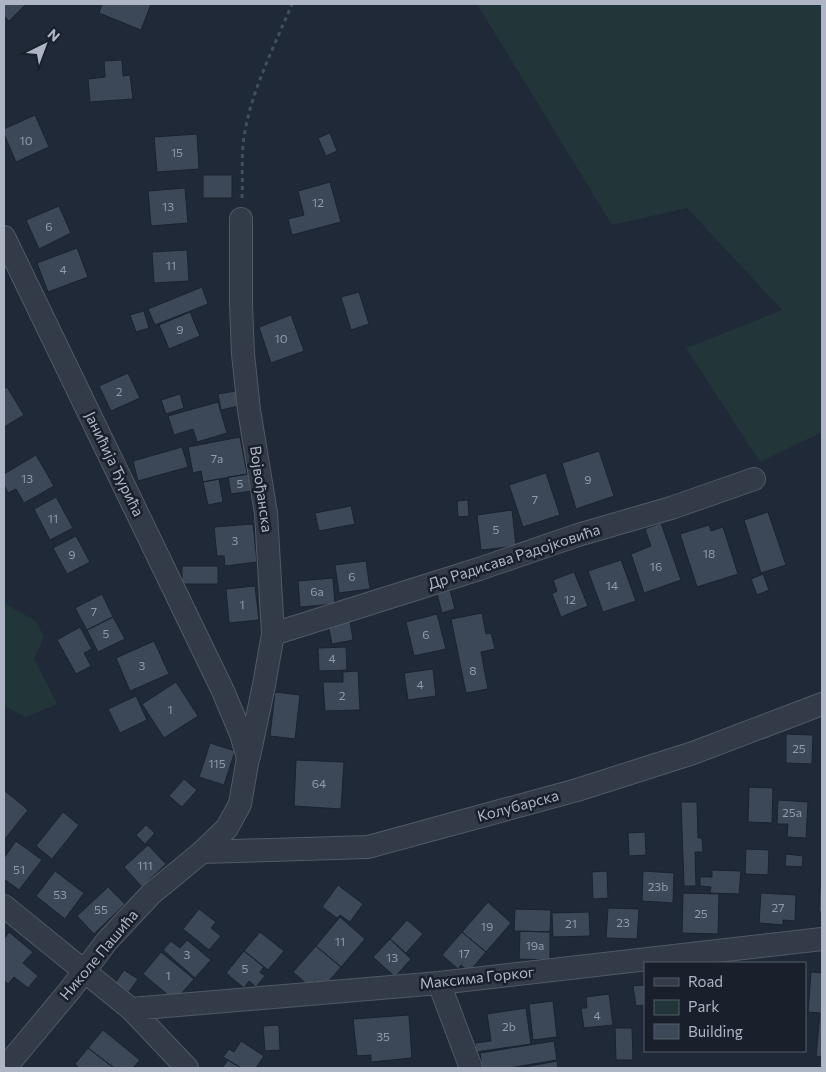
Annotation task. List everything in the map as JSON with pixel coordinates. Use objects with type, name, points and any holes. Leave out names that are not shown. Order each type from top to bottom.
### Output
[{"type":"street","name":"Војвођанска","points":[[241,219],[243,354],[249,410],[266,513],[273,634],[248,758]]},
{"type":"street","name":"Јанићија Ђурића","points":[[4,237],[223,691],[241,734],[248,758],[240,804],[227,828],[202,852]]},
{"type":"street","name":"Др Радисава Радојковића","points":[[273,634],[479,569],[578,535],[672,508],[754,479]]},
{"type":"street","points":[[223,691],[232,699],[241,701],[254,698],[264,685]]},
{"type":"street","name":"Колубарска","points":[[202,852],[368,847],[577,790],[693,753],[822,704]]},
{"type":"street","name":"Николе Пашића","points":[[5,1068],[107,941],[152,894],[202,852]]},
{"type":"street","points":[[4,906],[131,1009],[187,1068]]},
{"type":"street","name":"Максима Горког","points":[[131,1009],[439,983],[822,939]]},
{"type":"street","points":[[439,983],[471,1068]]},
{"type":"path","points":[[241,219],[244,139],[248,118],[257,89],[292,4]]},
{"type":"green space","points":[[477,4],[822,4],[822,432],[760,462],[686,348],[782,310],[687,208],[612,225]]},
{"type":"green space","points":[[4,603],[36,621],[44,637],[34,659],[57,704],[26,717],[4,706]]},
{"type":"building","points":[[4,4],[26,4],[9,21],[4,16]]},
{"type":"building","points":[[102,4],[151,4],[141,30],[99,13]]},
{"type":"building","points":[[122,60],[123,76],[130,75],[133,99],[90,102],[88,79],[105,77],[104,61]]},
{"type":"building","points":[[35,115],[49,147],[16,162],[4,134],[4,129]]},
{"type":"building","points":[[330,133],[337,151],[326,156],[318,138]]},
{"type":"building","points":[[197,134],[199,169],[157,172],[154,137]]},
{"type":"building","points":[[203,175],[232,175],[232,198],[203,198]]},
{"type":"building","points":[[330,182],[341,222],[292,235],[288,219],[304,215],[298,191]]},
{"type":"building","points":[[185,188],[188,223],[151,226],[148,191]]},
{"type":"building","points":[[59,206],[71,233],[39,249],[26,220]]},
{"type":"building","points":[[77,248],[88,277],[48,292],[37,263]]},
{"type":"building","points":[[187,250],[189,281],[154,283],[152,252]]},
{"type":"building","points":[[202,287],[208,304],[155,325],[148,309]]},
{"type":"building","points":[[359,292],[369,324],[351,330],[341,297]]},
{"type":"building","points":[[144,311],[149,328],[136,332],[130,315]]},
{"type":"building","points":[[190,312],[200,336],[169,349],[159,325]]},
{"type":"building","points":[[291,315],[304,351],[271,363],[259,327]]},
{"type":"building","points":[[128,373],[140,398],[111,411],[99,386]]},
{"type":"building","points":[[7,387],[24,415],[4,427],[4,389]]},
{"type":"building","points":[[236,391],[239,406],[221,410],[218,394]]},
{"type":"building","points":[[180,394],[184,408],[166,414],[161,400]]},
{"type":"building","points":[[218,402],[227,433],[197,442],[193,429],[174,435],[168,416]]},
{"type":"building","points":[[240,437],[247,474],[203,482],[201,471],[193,473],[188,447]]},
{"type":"building","points":[[182,447],[188,467],[138,481],[133,461]]},
{"type":"building","points":[[599,451],[614,496],[576,509],[562,463]]},
{"type":"building","points":[[36,455],[54,486],[24,503],[16,489],[8,493],[4,485],[4,474]]},
{"type":"building","points":[[546,473],[560,515],[523,527],[509,485]]},
{"type":"building","points":[[249,474],[252,491],[231,494],[228,477]]},
{"type":"building","points":[[219,479],[223,502],[208,505],[203,482]]},
{"type":"building","points":[[56,497],[73,528],[50,540],[34,509]]},
{"type":"building","points":[[468,500],[469,516],[458,517],[457,501]]},
{"type":"building","points":[[351,506],[355,524],[319,531],[315,513]]},
{"type":"building","points":[[512,510],[516,546],[481,550],[477,515]]},
{"type":"building","points":[[768,512],[786,565],[761,573],[744,520]]},
{"type":"building","points":[[661,523],[681,580],[644,593],[631,554],[651,546],[645,529]]},
{"type":"building","points":[[253,524],[257,562],[225,566],[224,556],[217,556],[214,527]]},
{"type":"building","points":[[709,525],[711,531],[723,527],[738,574],[697,587],[680,534]]},
{"type":"building","points":[[76,536],[90,562],[67,574],[53,548]]},
{"type":"building","points":[[621,560],[636,601],[603,612],[588,571]]},
{"type":"building","points":[[366,561],[370,589],[339,593],[335,565]]},
{"type":"building","points":[[182,566],[218,566],[218,584],[182,584]]},
{"type":"building","points":[[574,572],[588,606],[561,617],[552,594],[557,591],[553,580]]},
{"type":"building","points":[[763,574],[769,590],[757,595],[751,579]]},
{"type":"building","points":[[333,578],[335,604],[300,607],[298,581]]},
{"type":"building","points":[[255,586],[259,620],[229,623],[226,589]]},
{"type":"building","points":[[450,590],[455,609],[442,613],[437,594]]},
{"type":"building","points":[[102,594],[113,617],[87,630],[75,608]]},
{"type":"building","points":[[482,613],[486,634],[491,633],[495,649],[481,652],[488,689],[466,693],[451,619]]},
{"type":"building","points":[[437,614],[446,649],[414,656],[406,622]]},
{"type":"building","points":[[113,617],[125,639],[98,652],[87,630]]},
{"type":"building","points":[[350,621],[353,640],[332,644],[328,625]]},
{"type":"building","points":[[80,627],[92,649],[84,653],[91,666],[76,674],[57,640]]},
{"type":"building","points":[[154,641],[169,674],[130,691],[116,658]]},
{"type":"building","points":[[346,647],[347,670],[319,671],[318,648]]},
{"type":"building","points":[[433,669],[436,696],[408,700],[404,673]]},
{"type":"building","points":[[358,671],[360,710],[325,711],[323,682],[343,682],[343,672]]},
{"type":"building","points":[[176,682],[198,716],[164,738],[142,704]]},
{"type":"building","points":[[275,692],[300,695],[295,739],[270,736]]},
{"type":"building","points":[[136,696],[147,720],[120,733],[108,709]]},
{"type":"building","points":[[786,734],[813,735],[812,764],[786,763]]},
{"type":"building","points":[[210,743],[235,751],[224,785],[199,777]]},
{"type":"building","points":[[296,760],[344,762],[341,809],[294,806]]},
{"type":"building","points":[[184,779],[197,790],[182,807],[169,796]]},
{"type":"building","points":[[749,787],[773,788],[772,823],[748,822]]},
{"type":"building","points":[[4,790],[28,810],[5,839],[4,837]]},
{"type":"building","points":[[778,800],[808,802],[806,838],[787,837],[788,824],[777,824]]},
{"type":"building","points":[[681,802],[697,802],[698,838],[702,838],[703,852],[695,852],[696,886],[684,886]]},
{"type":"building","points":[[63,812],[79,825],[52,859],[36,846]]},
{"type":"building","points":[[146,825],[155,833],[145,844],[136,835]]},
{"type":"building","points":[[645,832],[646,855],[629,856],[628,833]]},
{"type":"building","points":[[16,841],[42,860],[19,890],[4,879],[4,858]]},
{"type":"building","points":[[148,845],[166,864],[142,887],[124,867]]},
{"type":"building","points":[[746,849],[769,850],[768,875],[745,874]]},
{"type":"building","points":[[786,854],[803,856],[802,867],[785,866]]},
{"type":"building","points":[[712,870],[741,871],[739,894],[710,893],[711,887],[700,886],[700,877],[712,877]]},
{"type":"building","points":[[55,871],[84,893],[65,919],[36,896]]},
{"type":"building","points":[[607,871],[608,898],[593,899],[592,872]]},
{"type":"building","points":[[643,871],[674,873],[673,903],[642,901]]},
{"type":"building","points":[[338,885],[363,904],[350,922],[340,915],[337,918],[322,907]]},
{"type":"building","points":[[108,887],[125,904],[94,934],[77,916]]},
{"type":"building","points":[[820,888],[822,888],[822,912],[819,912]]},
{"type":"building","points":[[683,893],[719,894],[718,934],[682,933]]},
{"type":"building","points":[[761,893],[796,895],[795,921],[783,920],[783,925],[759,923]]},
{"type":"building","points":[[488,902],[511,923],[486,952],[462,932]]},
{"type":"building","points":[[608,908],[639,909],[637,939],[606,938]]},
{"type":"building","points":[[199,909],[216,922],[211,928],[221,936],[209,950],[183,929]]},
{"type":"building","points":[[515,909],[551,910],[550,932],[514,931]]},
{"type":"building","points":[[589,912],[590,936],[553,937],[552,913]]},
{"type":"building","points":[[340,917],[365,939],[341,967],[316,946]]},
{"type":"building","points":[[407,920],[423,934],[406,953],[390,939]]},
{"type":"building","points":[[520,931],[550,932],[550,960],[519,959]]},
{"type":"building","points":[[9,932],[33,952],[23,963],[38,976],[28,988],[14,977],[8,984],[4,980],[4,939]]},
{"type":"building","points":[[260,932],[284,951],[268,970],[244,951]]},
{"type":"building","points":[[462,932],[486,952],[469,972],[461,965],[458,969],[442,955]]},
{"type":"building","points":[[390,939],[411,959],[395,977],[373,957]]},
{"type":"building","points":[[187,940],[211,960],[195,978],[163,950],[171,941],[180,948]]},
{"type":"building","points":[[316,946],[341,967],[323,988],[315,981],[310,987],[293,972]]},
{"type":"building","points":[[244,951],[264,967],[260,972],[265,976],[256,987],[249,981],[244,988],[226,973]]},
{"type":"building","points":[[161,952],[194,979],[175,1001],[143,974]]},
{"type":"building","points":[[124,970],[138,979],[129,992],[115,983]]},
{"type":"building","points":[[811,972],[822,973],[822,1057],[816,1056],[820,1013],[808,1012]]},
{"type":"building","points":[[644,985],[644,1005],[636,1006],[633,986]]},
{"type":"building","points":[[609,994],[613,1025],[584,1028],[581,1008],[587,1008],[586,997]]},
{"type":"building","points":[[553,1001],[557,1037],[533,1040],[529,1004]]},
{"type":"building","points":[[526,1008],[531,1044],[476,1052],[475,1043],[491,1041],[487,1014]]},
{"type":"building","points":[[409,1015],[412,1058],[371,1062],[371,1055],[357,1056],[353,1019]]},
{"type":"building","points":[[279,1025],[280,1050],[265,1051],[263,1026]]},
{"type":"building","points":[[615,1028],[632,1028],[633,1060],[616,1060]]},
{"type":"building","points":[[103,1030],[140,1060],[133,1068],[114,1068],[88,1048]]},
{"type":"building","points":[[241,1041],[264,1056],[256,1068],[241,1068],[223,1057],[229,1049],[234,1052]]},
{"type":"building","points":[[554,1041],[557,1060],[509,1068],[482,1068],[480,1053]]},
{"type":"building","points":[[88,1048],[114,1068],[79,1068],[75,1064]]},
{"type":"building","points":[[228,1060],[241,1068],[222,1068]]},
{"type":"building","points":[[557,1061],[558,1068],[525,1068],[525,1067]]}]
